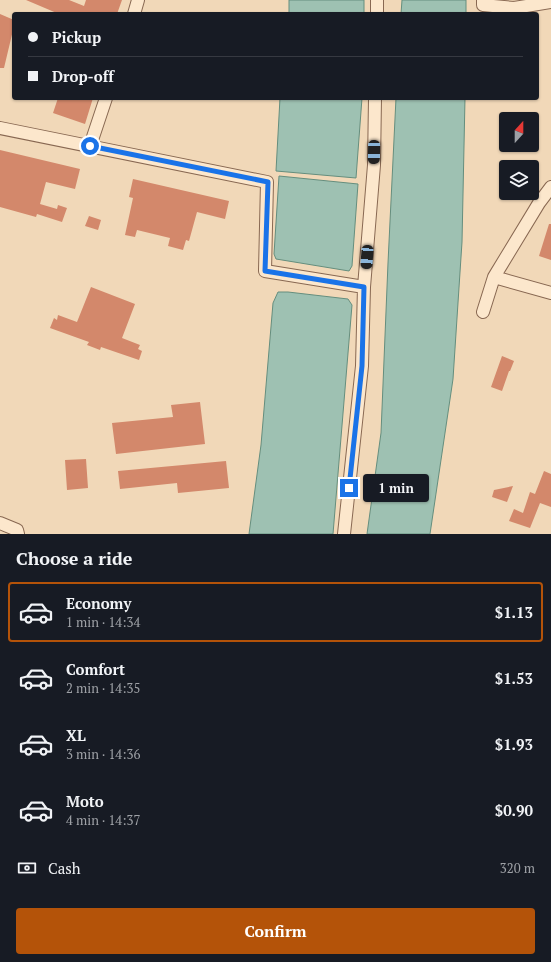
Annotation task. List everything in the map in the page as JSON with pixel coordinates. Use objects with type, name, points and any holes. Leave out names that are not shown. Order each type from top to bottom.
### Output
[{"type":"street","points":[[135,12],[138,0]]},
{"type":"street","points":[[377,0],[377,12]]},
{"type":"street","points":[[483,0],[483,5],[514,8],[551,2]]},
{"type":"street","points":[[90,146],[105,100]]},
{"type":"street","points":[[344,534],[362,366],[364,287],[374,165],[375,100]]},
{"type":"street","points":[[0,128],[268,182],[265,271],[364,287]]},
{"type":"street","points":[[483,312],[494,277],[551,186]]},
{"type":"street","points":[[494,277],[551,293]]},
{"type":"street","points":[[0,523],[17,530],[18,534]]},
{"type":"shaded area","points":[[289,0],[364,0],[364,12],[289,12]]},
{"type":"shaded area","points":[[402,0],[466,0],[466,12],[401,12]]},
{"type":"shaded area","points":[[280,100],[362,100],[356,178],[276,171]]},
{"type":"shaded area","points":[[396,100],[465,100],[462,242],[453,379],[430,534],[367,534],[381,433]]},
{"type":"shaded area","points":[[279,176],[358,184],[352,266],[349,271],[276,259],[274,254]]},
{"type":"shaded area","points":[[278,292],[348,299],[352,305],[333,534],[249,534],[261,445],[273,303]]},
{"type":"building","points":[[26,0],[69,0],[84,6],[86,0],[122,0],[118,12],[54,12]]},
{"type":"building","points":[[0,14],[12,19],[12,34],[4,68],[0,68]]},
{"type":"building","points":[[57,100],[92,100],[85,124],[53,113]]},
{"type":"building","points":[[0,150],[80,169],[75,189],[46,182],[40,204],[57,209],[58,205],[67,208],[62,222],[37,214],[36,217],[0,207]]},
{"type":"building","points":[[133,179],[229,201],[225,219],[197,212],[189,241],[186,240],[183,250],[168,246],[170,238],[137,230],[135,237],[125,235],[133,198],[129,197]]},
{"type":"building","points":[[89,216],[101,220],[98,230],[85,226]]},
{"type":"building","points":[[549,224],[551,224],[551,260],[539,256]]},
{"type":"building","points":[[91,287],[135,304],[122,338],[140,345],[138,349],[142,351],[139,360],[101,347],[100,350],[87,345],[89,342],[50,328],[54,318],[57,320],[58,315],[77,322]]},
{"type":"building","points":[[502,356],[514,361],[502,391],[491,387]]},
{"type":"building","points":[[200,402],[205,444],[116,454],[112,423],[173,417],[171,405]]},
{"type":"building","points":[[86,459],[88,488],[67,490],[65,460]]},
{"type":"building","points":[[226,461],[229,488],[178,493],[177,483],[120,489],[118,471]]},
{"type":"building","points":[[544,471],[551,474],[551,507],[540,503],[530,528],[509,521],[514,509],[523,513],[530,492],[535,494]]},
{"type":"building","points":[[513,486],[507,502],[492,497],[494,490]]},
{"type":"route","points":[[90,146],[268,182],[265,271],[364,287],[362,366],[349,488]]}]
